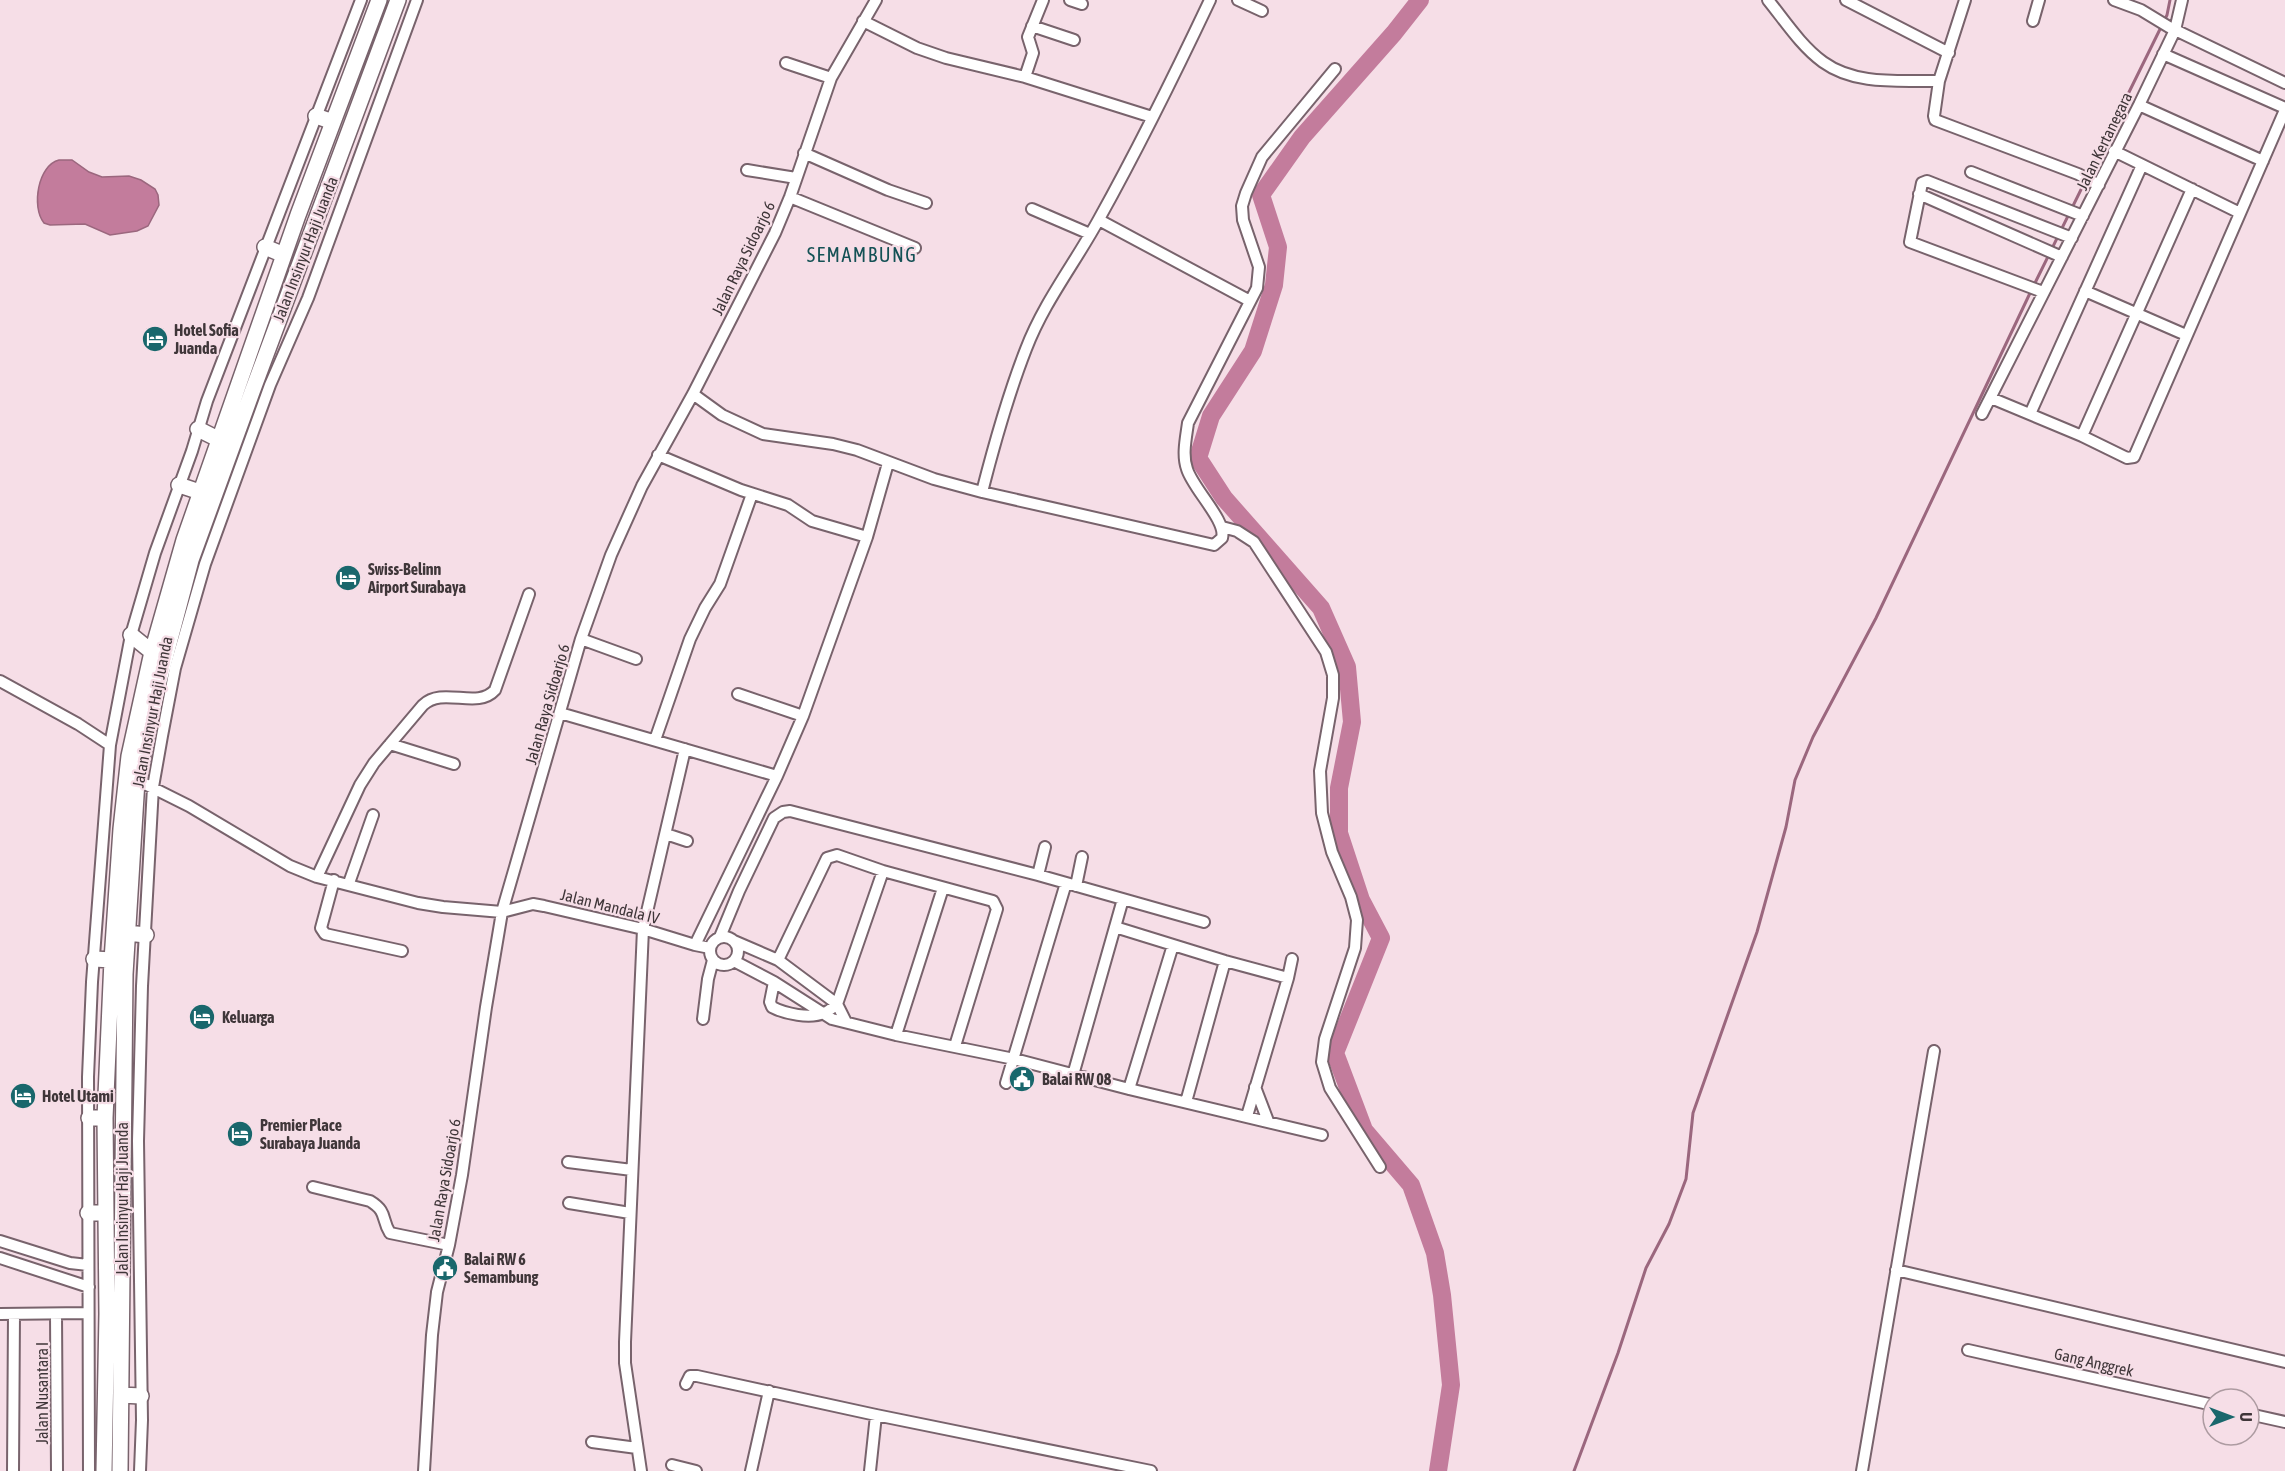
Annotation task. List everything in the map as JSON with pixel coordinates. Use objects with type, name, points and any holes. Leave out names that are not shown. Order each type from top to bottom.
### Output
[{"type":"highway","name":"Jalan Insinyur Haji Juanda","points":[[97,1470],[114,1314],[127,933],[129,756],[152,652],[184,540],[284,255],[379,0]]},
{"type":"highway","name":"Jalan Insinyur Haji Juanda","points":[[120,1471],[121,1395],[106,1213],[105,1118],[112,960],[127,829],[159,681],[252,392],[398,0]]},
{"type":"highway","points":[[316,116],[333,122]]},
{"type":"highway","points":[[265,247],[284,255]]},
{"type":"highway","points":[[198,429],[218,439]]},
{"type":"highway","points":[[178,486],[200,492]]},
{"type":"highway","points":[[131,635],[152,652]]},
{"type":"highway","points":[[127,933],[146,934]]},
{"type":"highway","points":[[94,959],[112,960]]},
{"type":"highway","points":[[89,1118],[105,1118]]},
{"type":"highway","points":[[88,1214],[106,1213]]},
{"type":"highway","points":[[121,1395],[141,1396]]},
{"type":"street","name":"Jalan Insinyur Haji Juanda","points":[[97,1470],[88,1313],[88,1077],[94,959],[111,746],[131,635],[155,553],[265,247],[361,0]]},
{"type":"street","name":"Jalan Insinyur Haji Juanda","points":[[140,1471],[138,1141],[146,934],[153,787],[175,668],[198,562],[308,298],[417,0]]},
{"type":"street","name":"Jalan Raya Sidoarjo 6","points":[[424,1471],[432,1335],[437,1292],[449,1245],[502,912],[582,639],[611,555],[658,455],[693,394],[775,233],[790,197],[831,78],[876,0]]},
{"type":"street","points":[[1025,77],[1033,53],[1028,38],[1043,0]]},
{"type":"street","points":[[1070,0],[1082,4]]},
{"type":"street","points":[[984,486],[1026,348],[1046,306],[1099,220],[1210,0]]},
{"type":"street","points":[[1238,0],[1262,11]]},
{"type":"street","points":[[1768,0],[1807,47],[1822,62],[1836,70],[1869,79],[1940,81]]},
{"type":"street","points":[[1846,0],[1949,54]]},
{"type":"street","points":[[1965,0],[1940,81],[1934,116],[1938,123],[2078,174],[2098,184]]},
{"type":"street","points":[[2033,21],[2038,0]]},
{"type":"street","points":[[2114,0],[2150,15],[2285,83]]},
{"type":"street","name":"Jalan Kertanegara","points":[[1982,414],[2059,256],[2076,213],[2098,184],[2139,105],[2163,54],[2182,0]]},
{"type":"street","points":[[862,21],[917,48],[946,58],[1025,77],[1152,117]]},
{"type":"street","points":[[1032,26],[1074,40]]},
{"type":"street","points":[[1991,398],[2082,436],[2127,458],[2133,457],[2285,109],[2163,54]]},
{"type":"street","points":[[786,63],[831,78]]},
{"type":"street","points":[[1221,536],[1191,482],[1186,467],[1185,446],[1188,423],[1257,288],[1259,267],[1243,220],[1242,206],[1246,193],[1262,157],[1335,69]]},
{"type":"street","points":[[2139,105],[2263,161]]},
{"type":"street","points":[[2114,151],[2240,213]]},
{"type":"street","points":[[804,153],[888,190],[926,203]]},
{"type":"street","points":[[2030,414],[2142,165]]},
{"type":"street","points":[[747,170],[796,178]]},
{"type":"street","points":[[1971,172],[2076,213]]},
{"type":"street","points":[[2041,291],[1913,244],[1909,238],[1922,183],[1927,181],[2068,236]]},
{"type":"street","points":[[2082,436],[2192,189]]},
{"type":"street","points":[[1919,194],[2059,256]]},
{"type":"street","points":[[790,197],[915,248]]},
{"type":"street","points":[[1032,209],[1090,234]]},
{"type":"street","points":[[1099,220],[1250,302]]},
{"type":"street","points":[[2085,291],[2186,335]]},
{"type":"street","points":[[693,394],[722,415],[764,434],[833,444],[857,450],[888,463],[1210,545],[1221,536],[1237,531],[1254,542],[1326,652],[1333,675],[1333,698],[1320,771],[1322,813],[1332,852],[1351,897],[1357,920],[1355,948],[1325,1039],[1322,1062],[1330,1088],[1380,1167]]},
{"type":"street","points":[[658,455],[752,494],[788,505],[812,522],[867,537]]},
{"type":"street","points":[[695,945],[777,776],[803,716],[867,537],[888,463]]},
{"type":"street","points":[[655,740],[690,639],[720,584],[752,494]]},
{"type":"street","points":[[317,877],[360,785],[374,763],[429,699],[440,696],[479,698],[492,693],[529,594]]},
{"type":"street","points":[[582,639],[636,659]]},
{"type":"street","points":[[0,681],[78,724],[111,746]]},
{"type":"street","points":[[738,694],[803,716]]},
{"type":"street","points":[[560,713],[777,776]]},
{"type":"street","points":[[390,744],[454,764]]},
{"type":"street","points":[[641,1471],[625,1363],[643,929],[685,749]]},
{"type":"street","name":"Jalan Mandala IV","points":[[137,780],[282,861],[317,877],[348,883],[418,903],[475,911],[502,912],[532,904],[643,929],[710,948]]},
{"type":"street","points":[[720,937],[774,818],[783,812],[790,811],[1038,875],[1204,922]]},
{"type":"street","points":[[348,883],[373,814]]},
{"type":"street","points":[[666,834],[687,841]]},
{"type":"street","points":[[1038,875],[1045,847]]},
{"type":"street","points":[[778,960],[827,858],[837,855],[883,871],[993,901],[997,906],[955,1046]]},
{"type":"street","points":[[1006,1083],[1071,884],[1082,857]]},
{"type":"street","points":[[774,982],[770,1002],[772,1007],[804,1015],[824,1013],[837,1004],[883,871]]},
{"type":"street","points":[[334,880],[322,932],[402,951]]},
{"type":"street","points":[[896,1035],[943,888]]},
{"type":"street","points":[[1073,1075],[1123,899]]},
{"type":"street","points":[[1115,927],[1288,978]]},
{"type":"street","points":[[703,1019],[712,960],[710,948],[715,939],[725,936],[778,960],[837,1004],[846,1022]]},
{"type":"street","points":[[734,941],[738,951],[734,961]]},
{"type":"street","points":[[1129,1089],[1173,945]]},
{"type":"street","points":[[1246,1116],[1292,959]]},
{"type":"street","points":[[712,960],[723,965],[734,961],[774,982],[832,1019],[896,1035],[1014,1059],[1322,1135]]},
{"type":"street","points":[[1186,1102],[1225,961]]},
{"type":"street","points":[[1862,1471],[1934,1050]]},
{"type":"street","points":[[1255,1087],[1268,1121]]},
{"type":"street","points":[[568,1162],[632,1170]]},
{"type":"street","points":[[313,1187],[370,1201],[384,1213],[390,1233],[449,1245]]},
{"type":"street","points":[[569,1203],[630,1213]]},
{"type":"street","points":[[0,1241],[70,1263],[88,1265]]},
{"type":"street","points":[[0,1258],[89,1287]]},
{"type":"street","points":[[1896,1270],[2285,1362]]},
{"type":"street","points":[[0,1314],[88,1313]]},
{"type":"street","points":[[13,1471],[14,1314]]},
{"type":"street","name":"Jalan Nusantara I","points":[[56,1314],[57,1471]]},
{"type":"street","name":"Gang Anggrek","points":[[1968,1350],[2201,1402]]},
{"type":"street","points":[[686,1384],[690,1376],[697,1376],[1151,1471]]},
{"type":"street","points":[[751,1471],[769,1391]]},
{"type":"street","points":[[870,1471],[876,1415]]},
{"type":"street","points":[[2261,1417],[2285,1422]]},
{"type":"street","points":[[592,1442],[637,1448]]},
{"type":"street","points":[[672,1465],[696,1471]]},
{"type":"shaded area","points":[[59,160],[72,160],[89,172],[102,177],[129,176],[155,189],[159,205],[148,226],[137,231],[110,235],[85,224],[50,225],[44,223],[38,207],[39,187],[46,170],[52,163]]},
{"type":"waterway","points":[[1420,0],[1394,33],[1302,137],[1261,195],[1278,247],[1274,285],[1253,351],[1211,416],[1198,458],[1224,498],[1321,608],[1347,667],[1352,722],[1339,788],[1339,833],[1361,900],[1381,938],[1335,1053],[1364,1130],[1411,1185],[1435,1253],[1442,1295],[1451,1385],[1438,1471]]},
{"type":"waterway","points":[[2034,285],[2167,15],[2170,0]]},
{"type":"waterway","points":[[1574,1471],[1618,1353],[1646,1268],[1669,1224],[1686,1179],[1693,1113],[1757,932],[1786,827],[1795,780],[1813,737],[1876,618],[2031,291]]},
{"type":"place","name":"Hotel Sofia Juanda","points":[[155,339]]},
{"type":"place","name":"Swiss-Belinn Airport Surabaya","points":[[348,578]]},
{"type":"place","name":"Keluarga","points":[[202,1017]]},
{"type":"place","name":"Balai RW 08","points":[[1022,1079]]},
{"type":"place","name":"Hotel Utami","points":[[23,1096]]},
{"type":"place","name":"Premier Place Surabaya Juanda","points":[[240,1134]]},
{"type":"place","name":"Balai RW 6 Semambung","points":[[445,1268]]},
{"type":"district","name":"SEMAMBUNG","points":[[862,254]]}]
